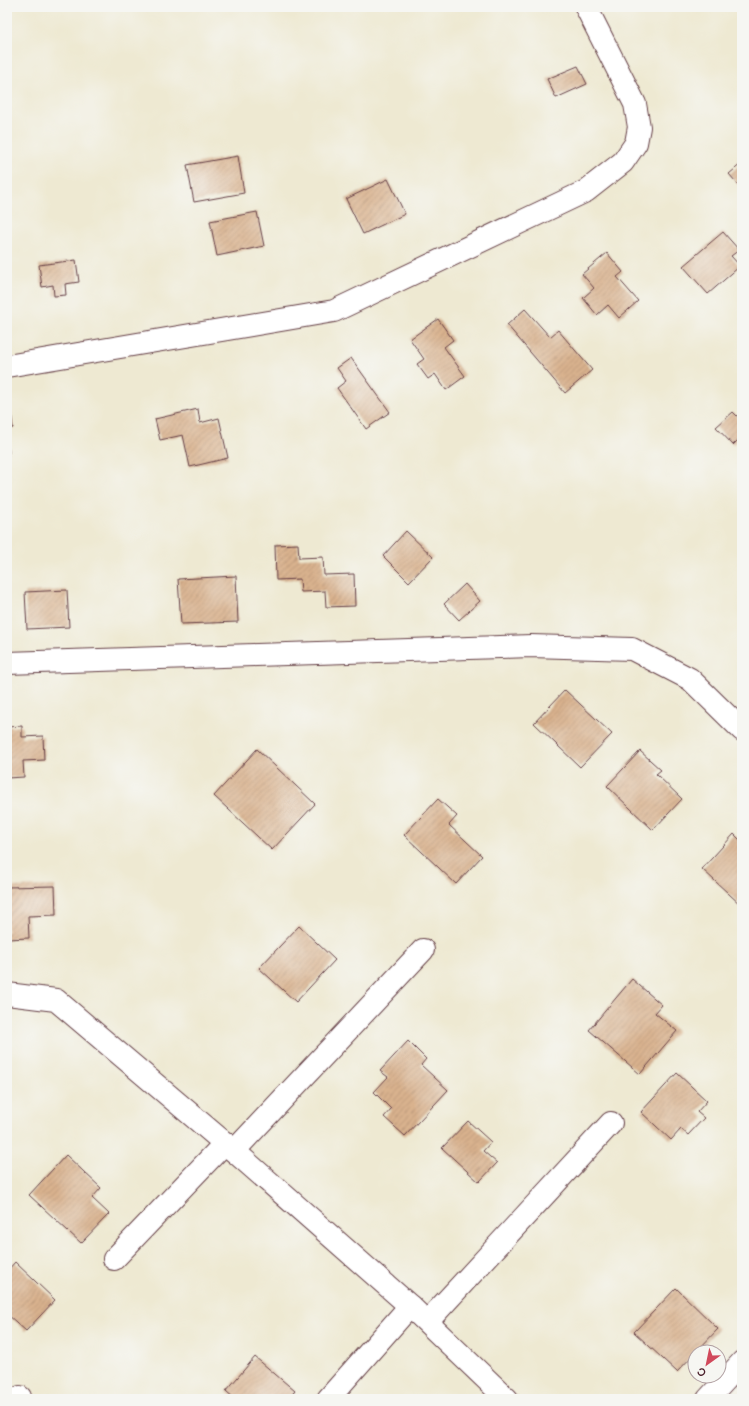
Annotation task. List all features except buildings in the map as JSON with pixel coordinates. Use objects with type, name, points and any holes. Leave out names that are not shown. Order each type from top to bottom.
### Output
[{"type":"street","points":[[7,366],[334,311],[586,191],[623,162],[636,143],[639,127],[635,104],[586,7]]},
{"type":"street","points":[[7,663],[531,646],[632,649],[690,679],[742,730]]},
{"type":"street","points":[[114,1260],[230,1147],[423,950]]},
{"type":"street","points":[[7,994],[56,1000],[230,1147],[410,1306],[507,1399]]},
{"type":"street","points":[[427,1322],[611,1123]]},
{"type":"street","points":[[328,1399],[410,1306]]},
{"type":"street","points":[[708,1399],[742,1362]]}]
